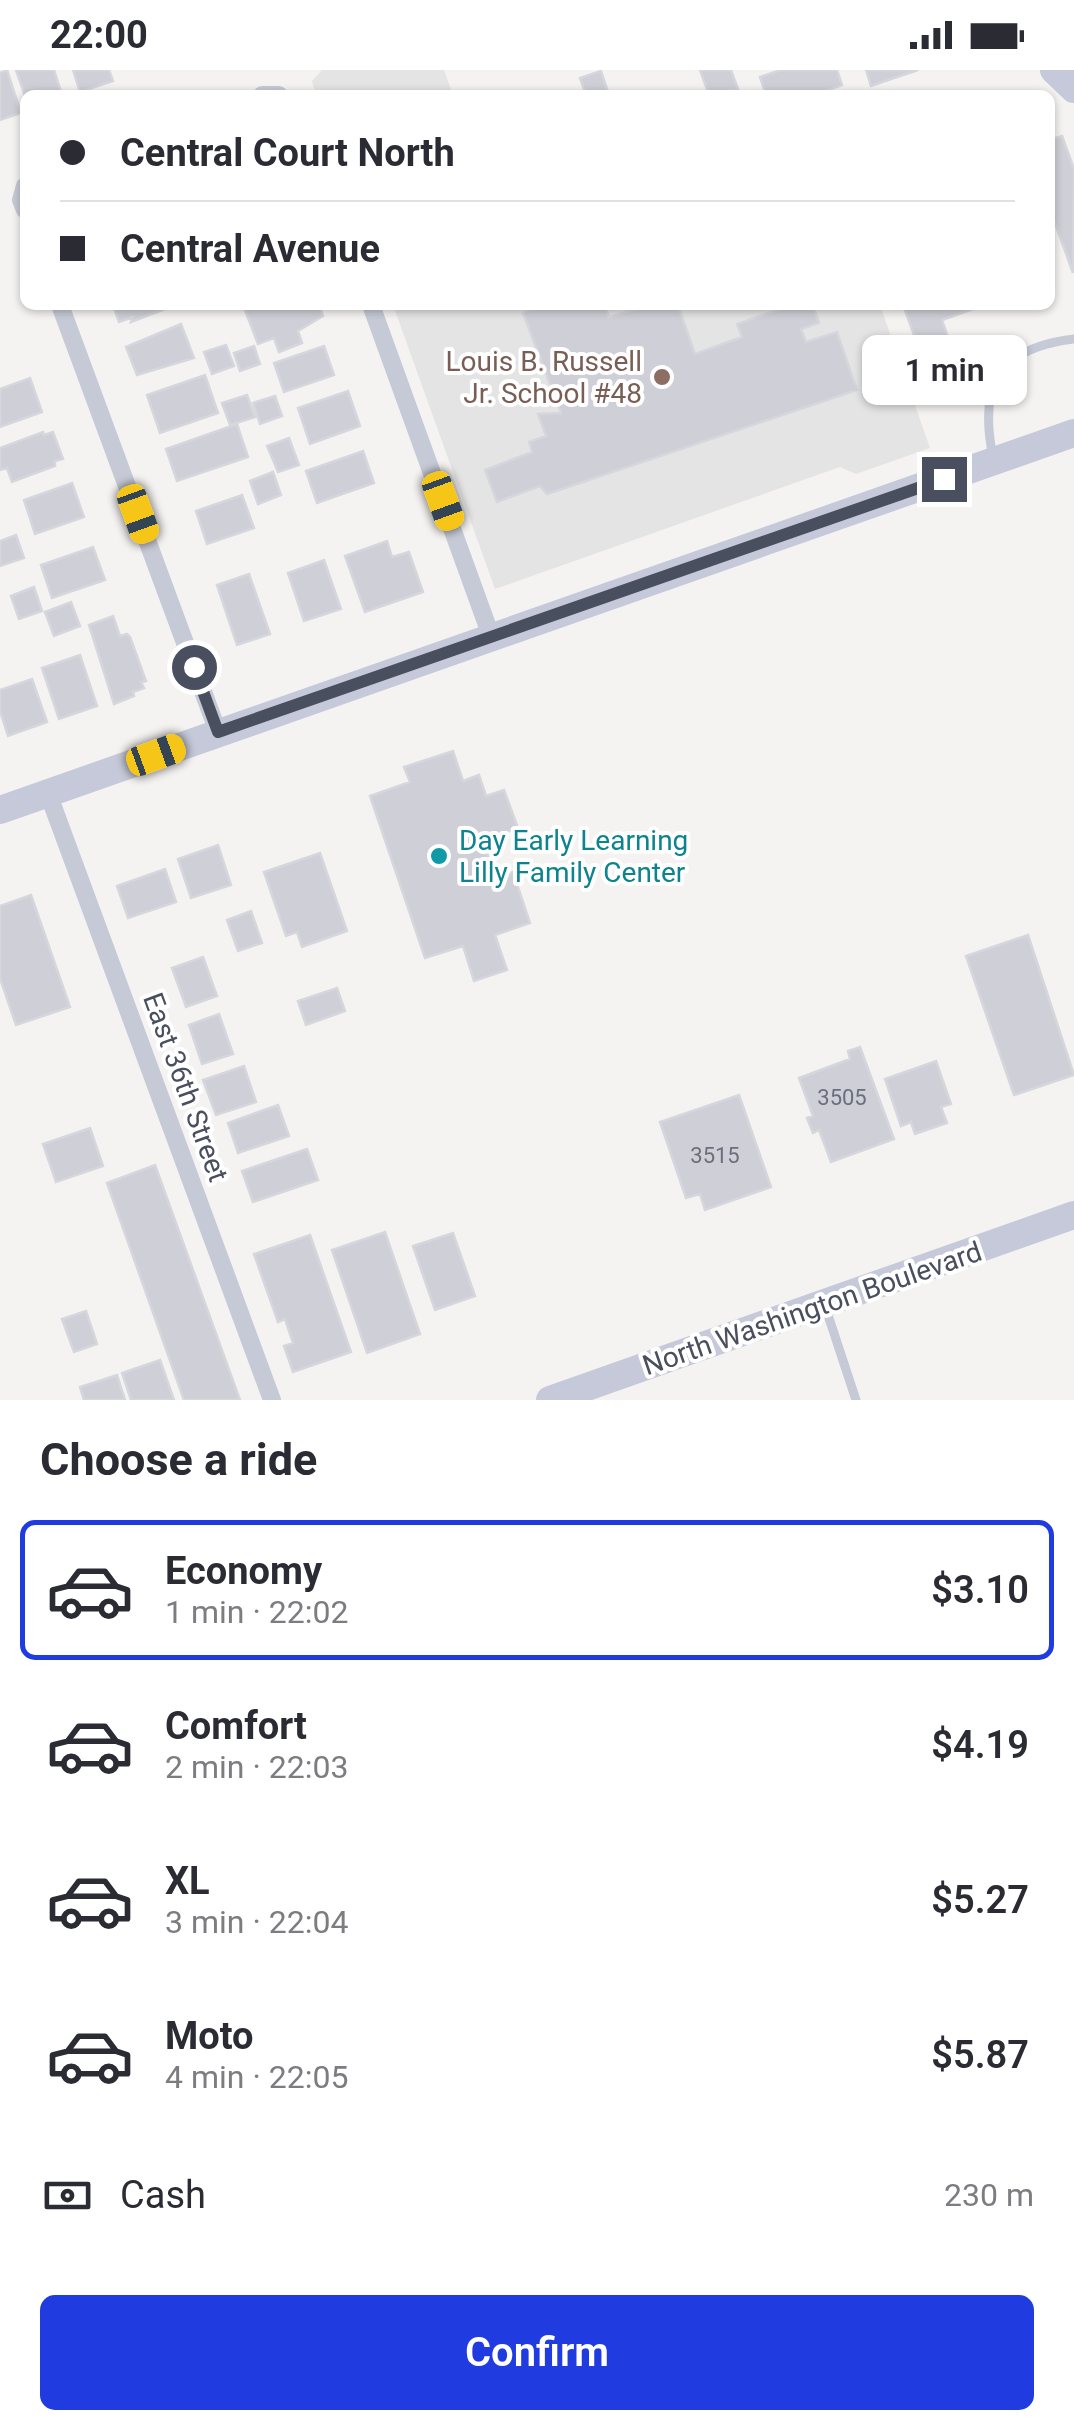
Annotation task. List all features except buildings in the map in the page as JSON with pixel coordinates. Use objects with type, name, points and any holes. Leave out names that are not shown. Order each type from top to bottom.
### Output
[{"type":"main road","points":[[1054,70],[1074,89]]},
{"type":"main road","points":[[0,810],[1074,433]]},
{"type":"main road","name":"North Washington Boulevard","points":[[550,1400],[1074,1215]]},
{"type":"street","points":[[62,310],[218,732]]},
{"type":"street","points":[[373,310],[491,636]]},
{"type":"street","name":"East 36th Street","points":[[48,793],[272,1400]]},
{"type":"lane","points":[[994,462],[987,407],[998,372],[1016,354],[1046,342],[1074,339]]},
{"type":"lane","points":[[824,1304],[856,1400]]},
{"type":"shaded area","points":[[322,70],[444,70],[451,90],[315,90],[312,81]]},
{"type":"shaded area","name":"Louis B. Russell Jr. School #48","points":[[395,310],[882,310],[930,448],[856,474],[840,467],[495,589]]},
{"type":"place","name":"Louis B. Russell Jr. School #48","points":[[662,377]]},
{"type":"place","name":"Day Early Learning Lilly Family Center","points":[[439,856]]},
{"type":"route","points":[[194,667],[218,732],[944,479]]}]
